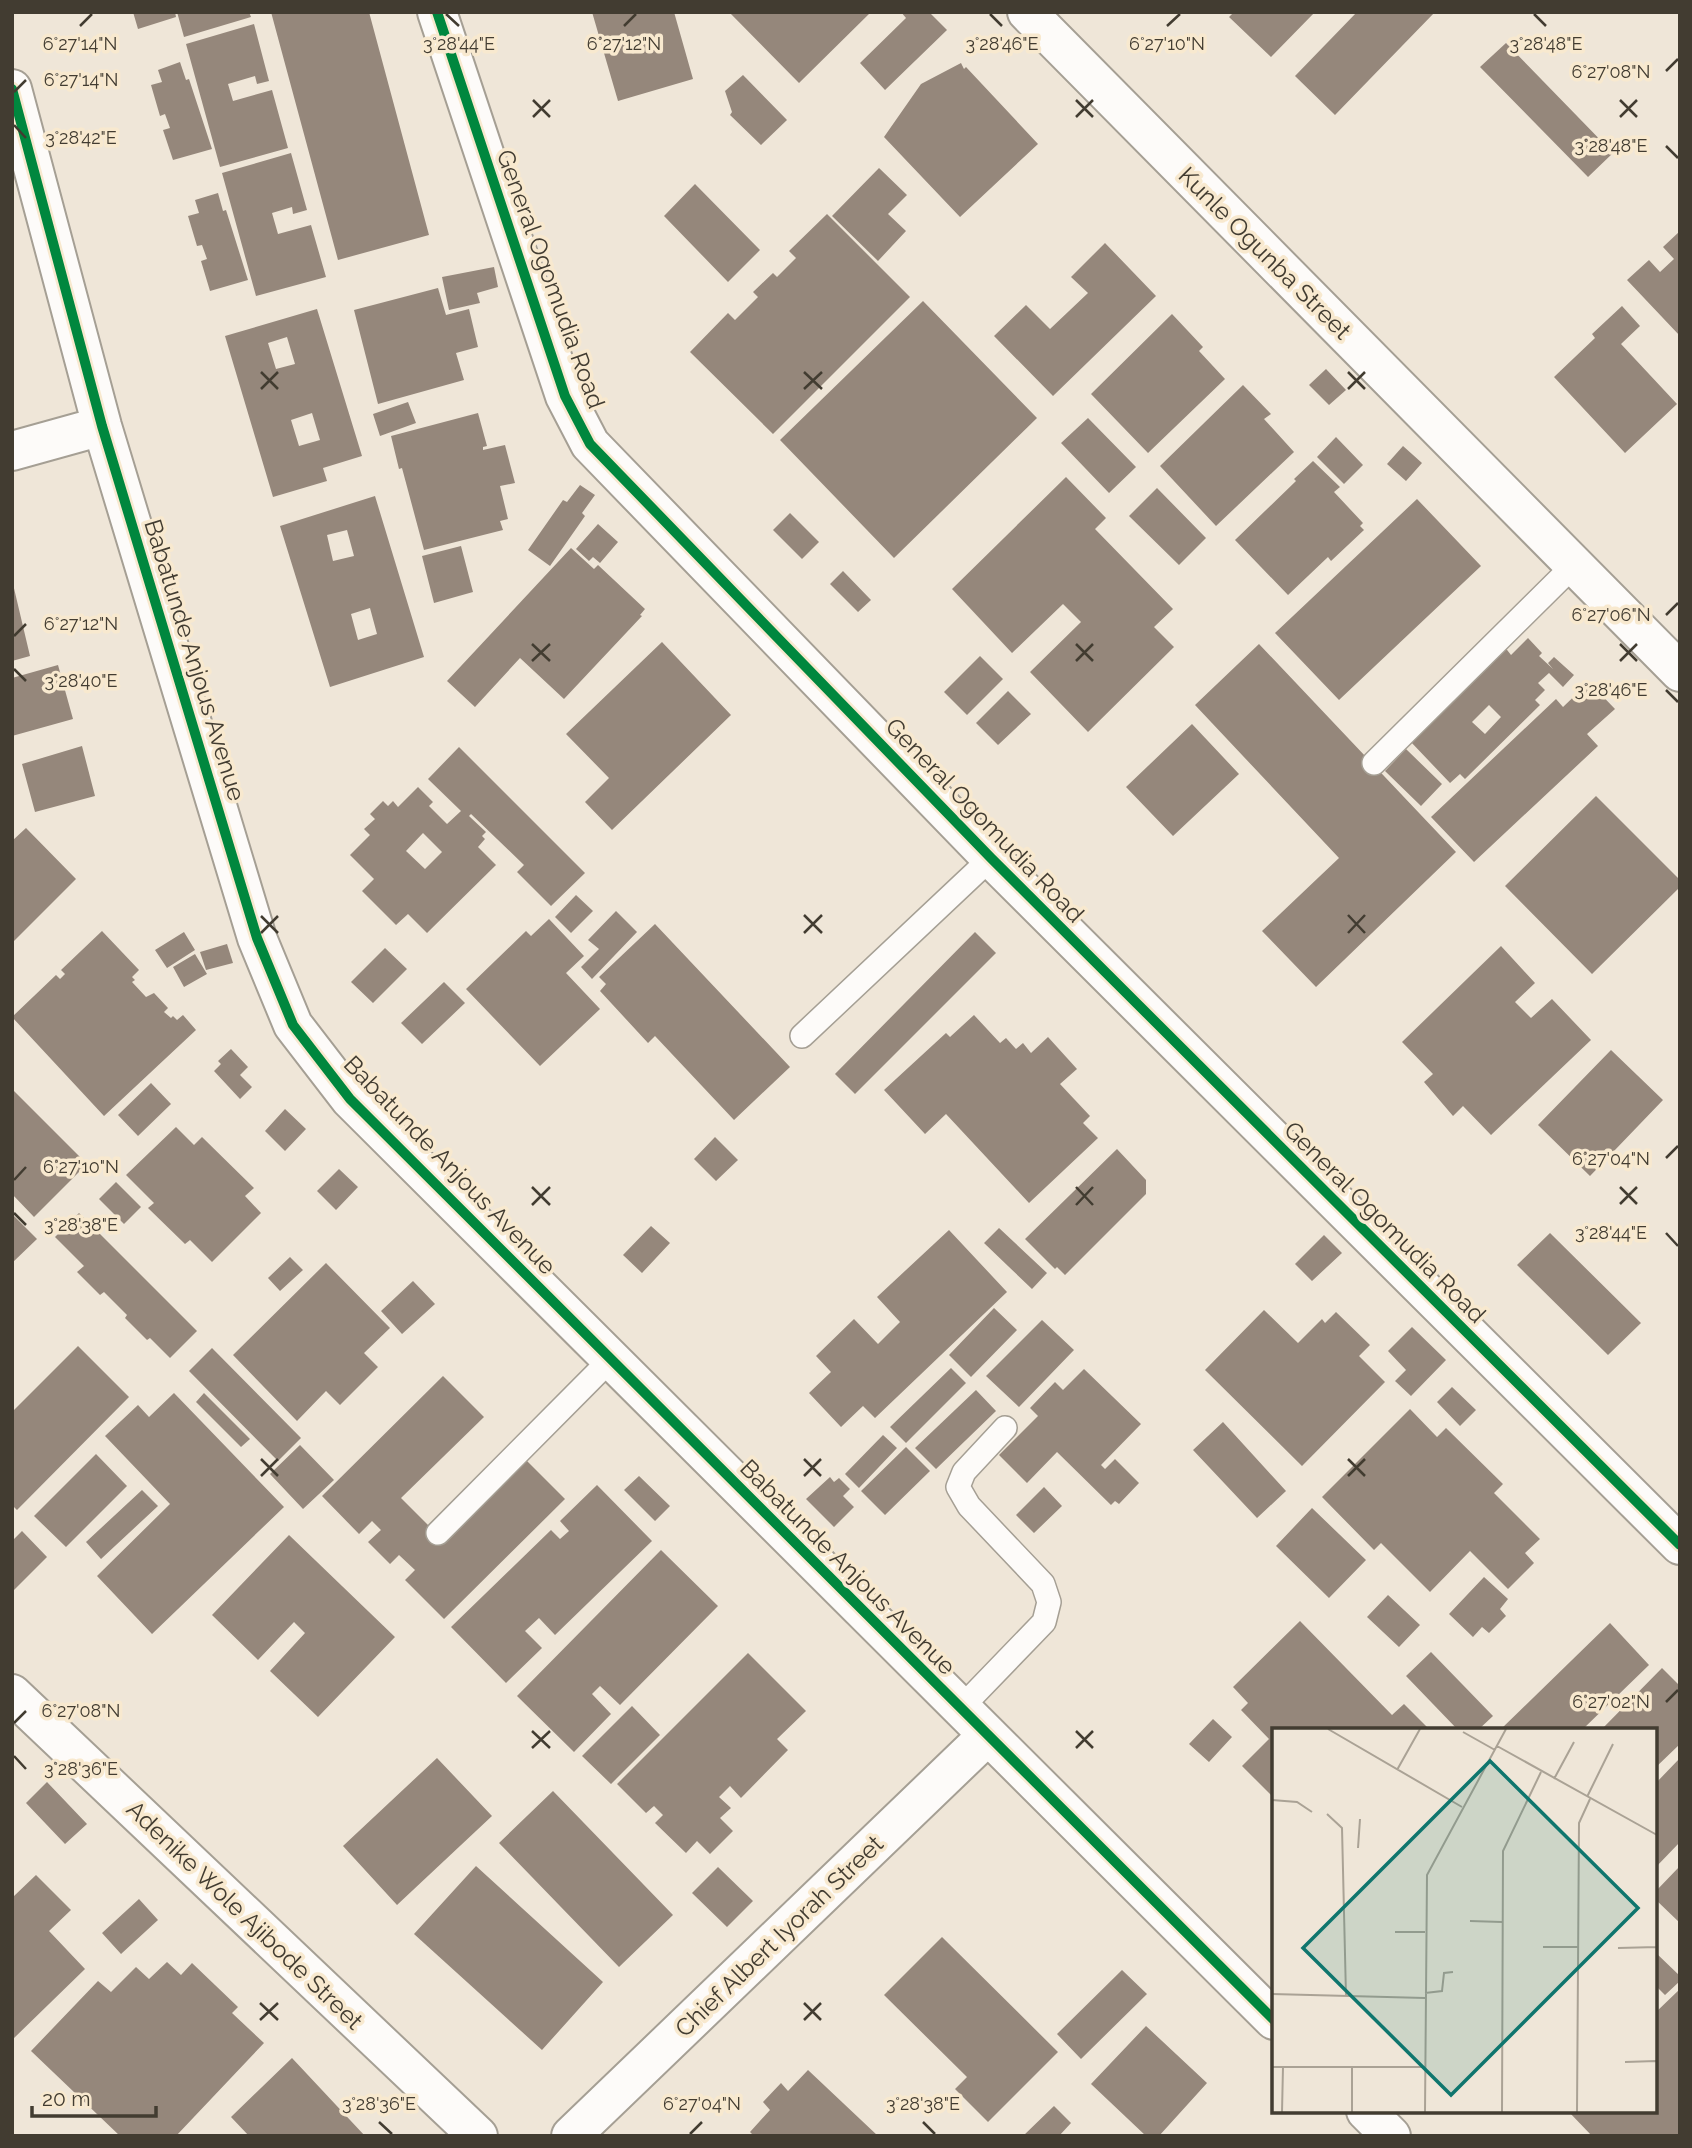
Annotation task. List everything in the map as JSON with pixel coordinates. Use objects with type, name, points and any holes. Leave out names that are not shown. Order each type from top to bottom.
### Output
[{"type":"street","name":"General Ogomudia Road","points":[[437,12],[565,396],[590,443],[991,858],[1680,1545]]},
{"type":"street","name":"Kunle Ogunba Street","points":[[1027,12],[1680,672]]},
{"type":"street","name":"Babatunde Anjous Avenue","points":[[12,89],[102,426],[257,938],[293,1025],[351,1099],[1272,2018]]},
{"type":"street","points":[[12,451],[102,426]]},
{"type":"street","name":"Adenike Wole Ajibode Street","points":[[12,1694],[478,2136]]},
{"type":"street","name":"Chief Albert Iyorah Street","points":[[571,2136],[987,1736]]},
{"type":"lane","points":[[1374,763],[1574,565]]},
{"type":"lane","points":[[802,1037],[991,858]]},
{"type":"lane","points":[[438,1533],[611,1359]]},
{"type":"lane","points":[[960,1709],[1044,1622],[1049,1602],[1043,1584],[969,1506],[958,1488],[964,1472],[1004,1428]]},
{"type":"building","points":[[133,12],[175,12],[176,17],[138,29]]},
{"type":"building","points":[[177,12],[249,12],[251,17],[184,37]]},
{"type":"building","points":[[271,12],[369,12],[429,235],[338,260]]},
{"type":"building","points":[[592,12],[674,12],[693,79],[618,101]]},
{"type":"building","points":[[729,12],[871,12],[799,83]]},
{"type":"building","points":[[901,12],[929,12],[947,30],[885,90],[860,63],[906,18]]},
{"type":"building","points":[[1234,12],[1315,12],[1271,57],[1229,17]]},
{"type":"building","points":[[1357,12],[1435,12],[1335,115],[1295,76]]},
{"type":"building","points":[[254,24],[269,81],[257,84],[255,76],[228,84],[233,101],[272,90],[288,148],[220,167],[186,44]]},
{"type":"building","points":[[1506,43],[1613,153],[1588,177],[1480,67]]},
{"type":"building","points":[[180,62],[186,80],[189,79],[212,149],[173,160],[163,130],[170,128],[165,114],[160,116],[151,85],[162,82],[158,70]]},
{"type":"building","points":[[961,63],[1038,144],[960,217],[884,137],[921,84]]},
{"type":"building","points":[[743,75],[787,120],[761,145],[730,115],[732,112],[725,91]]},
{"type":"building","points":[[291,153],[307,210],[293,214],[292,207],[272,213],[278,234],[311,225],[326,277],[256,296],[222,173]]},
{"type":"building","points":[[879,168],[907,195],[888,214],[906,231],[878,261],[832,216]]},
{"type":"building","points":[[695,184],[760,250],[728,282],[664,216]]},
{"type":"building","points":[[218,193],[248,280],[210,291],[201,261],[207,259],[202,245],[197,246],[188,216],[199,213],[195,200]]},
{"type":"building","points":[[827,214],[910,297],[773,434],[690,352],[728,313],[735,320],[758,297],[753,292],[773,273],[777,277],[796,258],[789,251]]},
{"type":"building","points":[[1680,231],[1680,336],[1627,280],[1649,260],[1660,272],[1674,259],[1663,247]]},
{"type":"building","points":[[1105,243],[1156,296],[1053,396],[994,336],[1026,305],[1050,329],[1088,293],[1071,277]]},
{"type":"building","points":[[494,267],[498,287],[477,293],[480,303],[449,310],[442,277]]},
{"type":"building","points":[[438,288],[446,315],[469,309],[478,347],[456,353],[464,380],[378,404],[354,310]]},
{"type":"building","points":[[923,301],[1037,418],[894,558],[780,440]]},
{"type":"building","points":[[1622,306],[1640,326],[1621,344],[1677,404],[1625,453],[1554,377],[1595,338],[1592,334]]},
{"type":"building","points":[[317,309],[362,456],[323,468],[327,481],[273,497],[225,336]],"holes":[[[287,337],[295,364],[276,369],[268,343]],[[312,413],[320,440],[299,446],[291,420]]]},
{"type":"building","points":[[1172,314],[1203,347],[1199,351],[1225,379],[1148,453],[1091,394]]},
{"type":"building","points":[[1326,369],[1346,390],[1329,405],[1309,385]]},
{"type":"building","points":[[1243,385],[1271,414],[1264,419],[1294,452],[1216,526],[1160,466]]},
{"type":"building","points":[[408,402],[416,423],[380,436],[373,414]]},
{"type":"building","points":[[478,413],[487,446],[483,447],[483,450],[505,445],[515,483],[500,486],[508,519],[500,521],[503,530],[424,550],[391,436]]},
{"type":"building","points":[[1088,418],[1136,467],[1109,493],[1061,443]]},
{"type":"building","points":[[1336,437],[1363,465],[1344,484],[1317,457]]},
{"type":"building","points":[[1403,446],[1422,463],[1406,481],[1387,464]]},
{"type":"building","points":[[1313,461],[1340,487],[1334,492],[1363,523],[1360,526],[1364,530],[1331,561],[1328,557],[1288,595],[1235,540]]},
{"type":"building","points":[[1066,477],[1106,518],[1095,529],[1173,609],[1154,627],[1174,647],[1088,732],[1030,672],[1081,622],[1063,604],[1012,653],[952,589]]},
{"type":"building","points":[[580,485],[595,495],[582,513],[585,516],[550,566],[528,550],[563,500],[567,502]]},
{"type":"building","points":[[1157,488],[1206,538],[1179,565],[1129,516]]},
{"type":"building","points":[[375,496],[424,657],[330,687],[280,526]],"holes":[[[347,530],[354,556],[333,561],[327,535]],[[370,608],[377,634],[358,640],[351,614]]]},
{"type":"building","points":[[1417,499],[1481,566],[1339,700],[1275,633]]},
{"type":"building","points":[[790,513],[819,542],[802,559],[773,530]]},
{"type":"building","points":[[598,524],[618,542],[600,563],[593,557],[589,561],[576,549]]},
{"type":"building","points":[[461,546],[473,592],[434,603],[422,556]]},
{"type":"building","points":[[571,548],[594,569],[598,565],[645,609],[640,615],[642,616],[564,699],[520,658],[475,707],[447,681]]},
{"type":"building","points":[[843,571],[871,600],[858,612],[830,584]]},
{"type":"building","points":[[12,585],[30,656],[12,661]]},
{"type":"building","points":[[1528,638],[1542,653],[1539,656],[1553,669],[1548,663],[1554,657],[1574,675],[1563,687],[1549,673],[1538,683],[1545,690],[1535,700],[1540,705],[1465,779],[1460,774],[1450,783],[1410,741],[1465,681],[1469,686],[1489,666],[1487,664],[1504,646],[1511,655]],"holes":[[[1489,705],[1501,717],[1485,734],[1472,722]]]},
{"type":"building","points":[[662,642],[731,715],[612,830],[585,802],[609,778],[566,734]]},
{"type":"building","points":[[1259,644],[1456,852],[1316,987],[1262,931],[1339,858],[1195,705]]},
{"type":"building","points":[[980,656],[1003,679],[967,715],[944,692]]},
{"type":"building","points":[[58,665],[73,719],[12,736],[12,678]]},
{"type":"building","points":[[1589,682],[1615,709],[1587,734],[1598,746],[1474,862],[1431,817],[1556,699],[1563,707]]},
{"type":"building","points":[[1008,691],[1031,714],[998,745],[976,723]]},
{"type":"building","points":[[1192,724],[1239,774],[1173,836],[1126,787]]},
{"type":"building","points":[[82,746],[95,796],[35,812],[22,764]]},
{"type":"building","points":[[459,747],[585,873],[551,906],[517,872],[524,865],[471,814],[469,816],[486,832],[482,836],[485,839],[478,847],[496,865],[427,933],[408,914],[396,925],[362,891],[374,879],[350,855],[370,835],[364,829],[375,819],[370,814],[383,801],[388,806],[393,801],[398,807],[418,787],[433,802],[429,806],[447,824],[461,811],[428,779]],"holes":[[[423,833],[442,852],[425,869],[406,851]]]},
{"type":"building","points":[[1406,749],[1442,784],[1421,806],[1385,771]]},
{"type":"building","points":[[1596,796],[1680,880],[1680,887],[1592,974],[1505,886]]},
{"type":"building","points":[[26,828],[76,879],[12,943],[12,841]]},
{"type":"building","points":[[576,895],[593,911],[571,933],[555,917]]},
{"type":"building","points":[[616,911],[637,932],[592,979],[581,967],[599,949],[588,940]]},
{"type":"building","points":[[549,919],[584,956],[566,973],[600,1009],[540,1066],[466,989],[526,931],[531,936]]},
{"type":"building","points":[[655,924],[790,1067],[734,1120],[655,1036],[648,1043],[600,991],[606,984],[599,977]]},
{"type":"building","points":[[102,931],[139,970],[132,977],[135,980],[132,982],[146,997],[154,993],[168,1008],[164,1012],[177,1020],[183,1015],[196,1030],[104,1116],[12,1017],[56,975],[60,979],[65,974],[61,970]]},
{"type":"building","points":[[184,932],[195,950],[167,968],[155,950]]},
{"type":"building","points":[[975,932],[996,953],[855,1094],[835,1074]]},
{"type":"building","points":[[227,944],[233,963],[206,970],[200,952]]},
{"type":"building","points":[[1501,946],[1535,983],[1515,1002],[1531,1018],[1552,999],[1591,1040],[1491,1135],[1463,1106],[1453,1116],[1424,1082],[1433,1074],[1402,1042]]},
{"type":"building","points":[[385,948],[407,969],[373,1003],[351,982]]},
{"type":"building","points":[[195,954],[207,974],[184,987],[173,967]]},
{"type":"building","points":[[444,982],[465,1003],[422,1044],[401,1023]]},
{"type":"building","points":[[974,1015],[1000,1043],[1006,1038],[1016,1049],[1023,1043],[1031,1053],[1048,1037],[1077,1069],[1060,1084],[1090,1116],[1083,1123],[1098,1138],[1029,1203],[946,1114],[925,1134],[884,1090],[946,1033],[950,1037]]},
{"type":"building","points":[[231,1049],[248,1067],[240,1075],[252,1087],[240,1099],[214,1071],[221,1064],[218,1061]]},
{"type":"building","points":[[1611,1050],[1663,1100],[1590,1176],[1538,1125]]},
{"type":"building","points":[[151,1083],[171,1104],[138,1136],[118,1115]]},
{"type":"building","points":[[12,1089],[87,1164],[34,1217],[12,1194]]},
{"type":"building","points":[[285,1109],[306,1129],[285,1151],[265,1131]]},
{"type":"building","points":[[176,1127],[194,1145],[202,1137],[254,1188],[245,1196],[261,1213],[212,1262],[190,1240],[185,1244],[148,1208],[154,1203],[126,1175]]},
{"type":"building","points":[[715,1137],[738,1160],[716,1181],[694,1159]]},
{"type":"building","points":[[1117,1149],[1146,1180],[1146,1194],[1065,1275],[1057,1267],[1055,1269],[1025,1239]]},
{"type":"building","points":[[339,1169],[358,1187],[336,1210],[317,1191]]},
{"type":"building","points":[[116,1182],[141,1207],[124,1224],[99,1199]]},
{"type":"building","points":[[79,1213],[197,1331],[170,1358],[125,1318],[127,1315],[104,1292],[100,1295],[77,1272],[84,1266],[55,1237]]},
{"type":"building","points":[[12,1214],[37,1239],[12,1263]]},
{"type":"building","points":[[651,1226],[670,1243],[642,1273],[623,1255]]},
{"type":"building","points":[[999,1228],[1047,1273],[1032,1289],[984,1243]]},
{"type":"building","points":[[949,1230],[1007,1292],[875,1418],[863,1406],[841,1427],[809,1393],[831,1372],[816,1356],[854,1319],[878,1344],[900,1322],[877,1297]]},
{"type":"building","points":[[1550,1233],[1641,1323],[1608,1355],[1517,1265]]},
{"type":"building","points":[[1324,1235],[1342,1253],[1312,1281],[1295,1264]]},
{"type":"building","points":[[290,1257],[303,1270],[280,1291],[268,1278]]},
{"type":"building","points":[[326,1263],[390,1328],[364,1353],[378,1367],[340,1405],[326,1391],[297,1421],[233,1355]]},
{"type":"building","points":[[413,1281],[435,1304],[402,1334],[381,1311]]},
{"type":"building","points":[[994,1308],[1017,1330],[971,1377],[949,1355]]},
{"type":"building","points":[[1264,1310],[1298,1343],[1322,1319],[1325,1323],[1336,1312],[1370,1345],[1359,1356],[1385,1382],[1302,1466],[1205,1370]]},
{"type":"building","points":[[1042,1320],[1074,1350],[1019,1407],[986,1376]]},
{"type":"building","points":[[1412,1327],[1446,1360],[1411,1396],[1395,1381],[1406,1370],[1388,1351]]},
{"type":"building","points":[[78,1346],[129,1397],[17,1510],[12,1505],[12,1412]]},
{"type":"building","points":[[212,1348],[301,1438],[278,1461],[189,1371]]},
{"type":"building","points":[[951,1368],[966,1383],[906,1443],[890,1427]]},
{"type":"building","points":[[1084,1369],[1141,1424],[1101,1465],[1105,1469],[1115,1459],[1139,1483],[1119,1504],[1115,1501],[1111,1505],[1057,1452],[1027,1483],[999,1455],[1038,1416],[1030,1408],[1055,1382],[1063,1390]]},
{"type":"building","points":[[443,1376],[484,1417],[401,1498],[438,1535],[519,1453],[565,1499],[444,1619],[405,1580],[415,1570],[399,1555],[390,1564],[368,1542],[381,1530],[372,1521],[359,1534],[322,1496]]},
{"type":"building","points":[[1452,1387],[1476,1410],[1460,1426],[1437,1402]]},
{"type":"building","points":[[976,1390],[996,1411],[936,1469],[915,1448]]},
{"type":"building","points":[[174,1393],[284,1507],[152,1634],[97,1576],[170,1504],[105,1436],[138,1405],[149,1417]]},
{"type":"building","points":[[204,1393],[250,1439],[241,1447],[196,1402]]},
{"type":"building","points":[[1410,1409],[1437,1437],[1446,1428],[1503,1484],[1494,1493],[1540,1539],[1525,1553],[1534,1563],[1508,1589],[1470,1551],[1430,1592],[1381,1543],[1374,1550],[1322,1497]]},
{"type":"building","points":[[1223,1422],[1286,1491],[1257,1518],[1193,1450]]},
{"type":"building","points":[[883,1435],[897,1448],[859,1488],[845,1474]]},
{"type":"building","points":[[300,1445],[334,1480],[303,1509],[270,1474]]},
{"type":"building","points":[[906,1447],[930,1471],[885,1515],[861,1491]]},
{"type":"building","points":[[96,1454],[127,1486],[66,1547],[34,1516]]},
{"type":"building","points":[[639,1476],[670,1506],[655,1521],[624,1490]]},
{"type":"building","points":[[830,1477],[834,1482],[839,1478],[850,1489],[843,1496],[854,1507],[834,1527],[806,1499]]},
{"type":"building","points":[[597,1485],[652,1541],[555,1635],[539,1618],[525,1631],[542,1648],[506,1683],[451,1627],[551,1530],[560,1539],[569,1531],[560,1521]]},
{"type":"building","points":[[1044,1487],[1062,1506],[1034,1533],[1016,1515]]},
{"type":"building","points":[[142,1490],[158,1506],[101,1559],[86,1542]]},
{"type":"building","points":[[1312,1508],[1366,1560],[1329,1598],[1276,1546]]},
{"type":"building","points":[[22,1531],[47,1557],[14,1590],[12,1541]]},
{"type":"building","points":[[289,1535],[395,1637],[318,1717],[270,1671],[305,1633],[294,1622],[258,1660],[212,1615]]},
{"type":"building","points":[[661,1550],[718,1606],[620,1705],[600,1686],[592,1694],[611,1714],[574,1752],[517,1696]]},
{"type":"building","points":[[1484,1577],[1508,1599],[1500,1609],[1506,1616],[1489,1633],[1482,1627],[1473,1637],[1449,1614]]},
{"type":"building","points":[[1388,1595],[1420,1625],[1399,1647],[1367,1617]]},
{"type":"building","points":[[1300,1621],[1392,1715],[1404,1704],[1428,1728],[1272,1728],[1272,1796],[1242,1766],[1269,1739],[1241,1710],[1248,1703],[1233,1687]]},
{"type":"building","points":[[1610,1623],[1649,1665],[1584,1728],[1502,1728]]},
{"type":"building","points":[[1431,1652],[1493,1716],[1480,1728],[1456,1728],[1406,1676]]},
{"type":"building","points":[[748,1653],[806,1711],[777,1739],[788,1750],[741,1798],[730,1786],[719,1797],[731,1808],[720,1818],[733,1831],[710,1854],[697,1841],[686,1853],[655,1823],[663,1815],[654,1806],[646,1813],[617,1784]]},
{"type":"building","points":[[1662,1668],[1680,1686],[1680,1744],[1657,1766],[1657,1728],[1603,1728]]},
{"type":"building","points":[[632,1706],[660,1735],[611,1784],[582,1756]]},
{"type":"building","points":[[1213,1719],[1232,1737],[1209,1762],[1189,1744]]},
{"type":"building","points":[[437,1758],[492,1816],[397,1905],[343,1846]]},
{"type":"building","points":[[1680,1758],[1680,1842],[1657,1866],[1657,1782]]},
{"type":"building","points":[[47,1782],[87,1824],[65,1844],[26,1803]]},
{"type":"building","points":[[553,1791],[673,1915],[619,1967],[499,1843]]},
{"type":"building","points":[[476,1866],[603,1982],[542,2050],[414,1934]]},
{"type":"building","points":[[1680,1866],[1680,1923],[1657,1901],[1657,1890]]},
{"type":"building","points":[[718,1867],[753,1901],[727,1927],[692,1893]]},
{"type":"building","points":[[36,1875],[71,1910],[49,1931],[85,1969],[12,2040],[12,1894],[14,1896]]},
{"type":"building","points":[[139,1899],[158,1920],[121,1954],[102,1933]]},
{"type":"building","points":[[942,1937],[1058,2052],[988,2122],[955,2089],[967,2077],[884,1995]]},
{"type":"building","points":[[1657,1954],[1680,1976],[1680,1981],[1665,1995],[1657,1987]]},
{"type":"building","points":[[167,1962],[181,1975],[192,1963],[238,2007],[232,2013],[264,2043],[176,2136],[120,2136],[31,2051],[98,1981],[111,1992],[136,1967],[149,1979]]},
{"type":"building","points":[[1122,1970],[1147,1994],[1081,2059],[1057,2034]]},
{"type":"building","points":[[1680,1989],[1680,2132],[1676,2136],[1592,2136],[1570,2113],[1657,2113],[1657,2011]]},
{"type":"building","points":[[1146,2026],[1207,2083],[1159,2136],[1146,2136],[1091,2084]]},
{"type":"building","points":[[292,2058],[365,2136],[249,2136],[231,2117]]},
{"type":"building","points":[[808,2070],[878,2136],[754,2136],[750,2132],[770,2110],[763,2102],[781,2083],[788,2091]]},
{"type":"building","points":[[1054,2106],[1071,2123],[1059,2136],[1023,2136]]},
{"type":"cycle path","points":[[437,12],[565,396],[590,444],[991,858],[1680,1545]]},
{"type":"cycle path","points":[[12,89],[102,426],[257,938],[293,1025],[350,1099],[1272,2018]]}]
